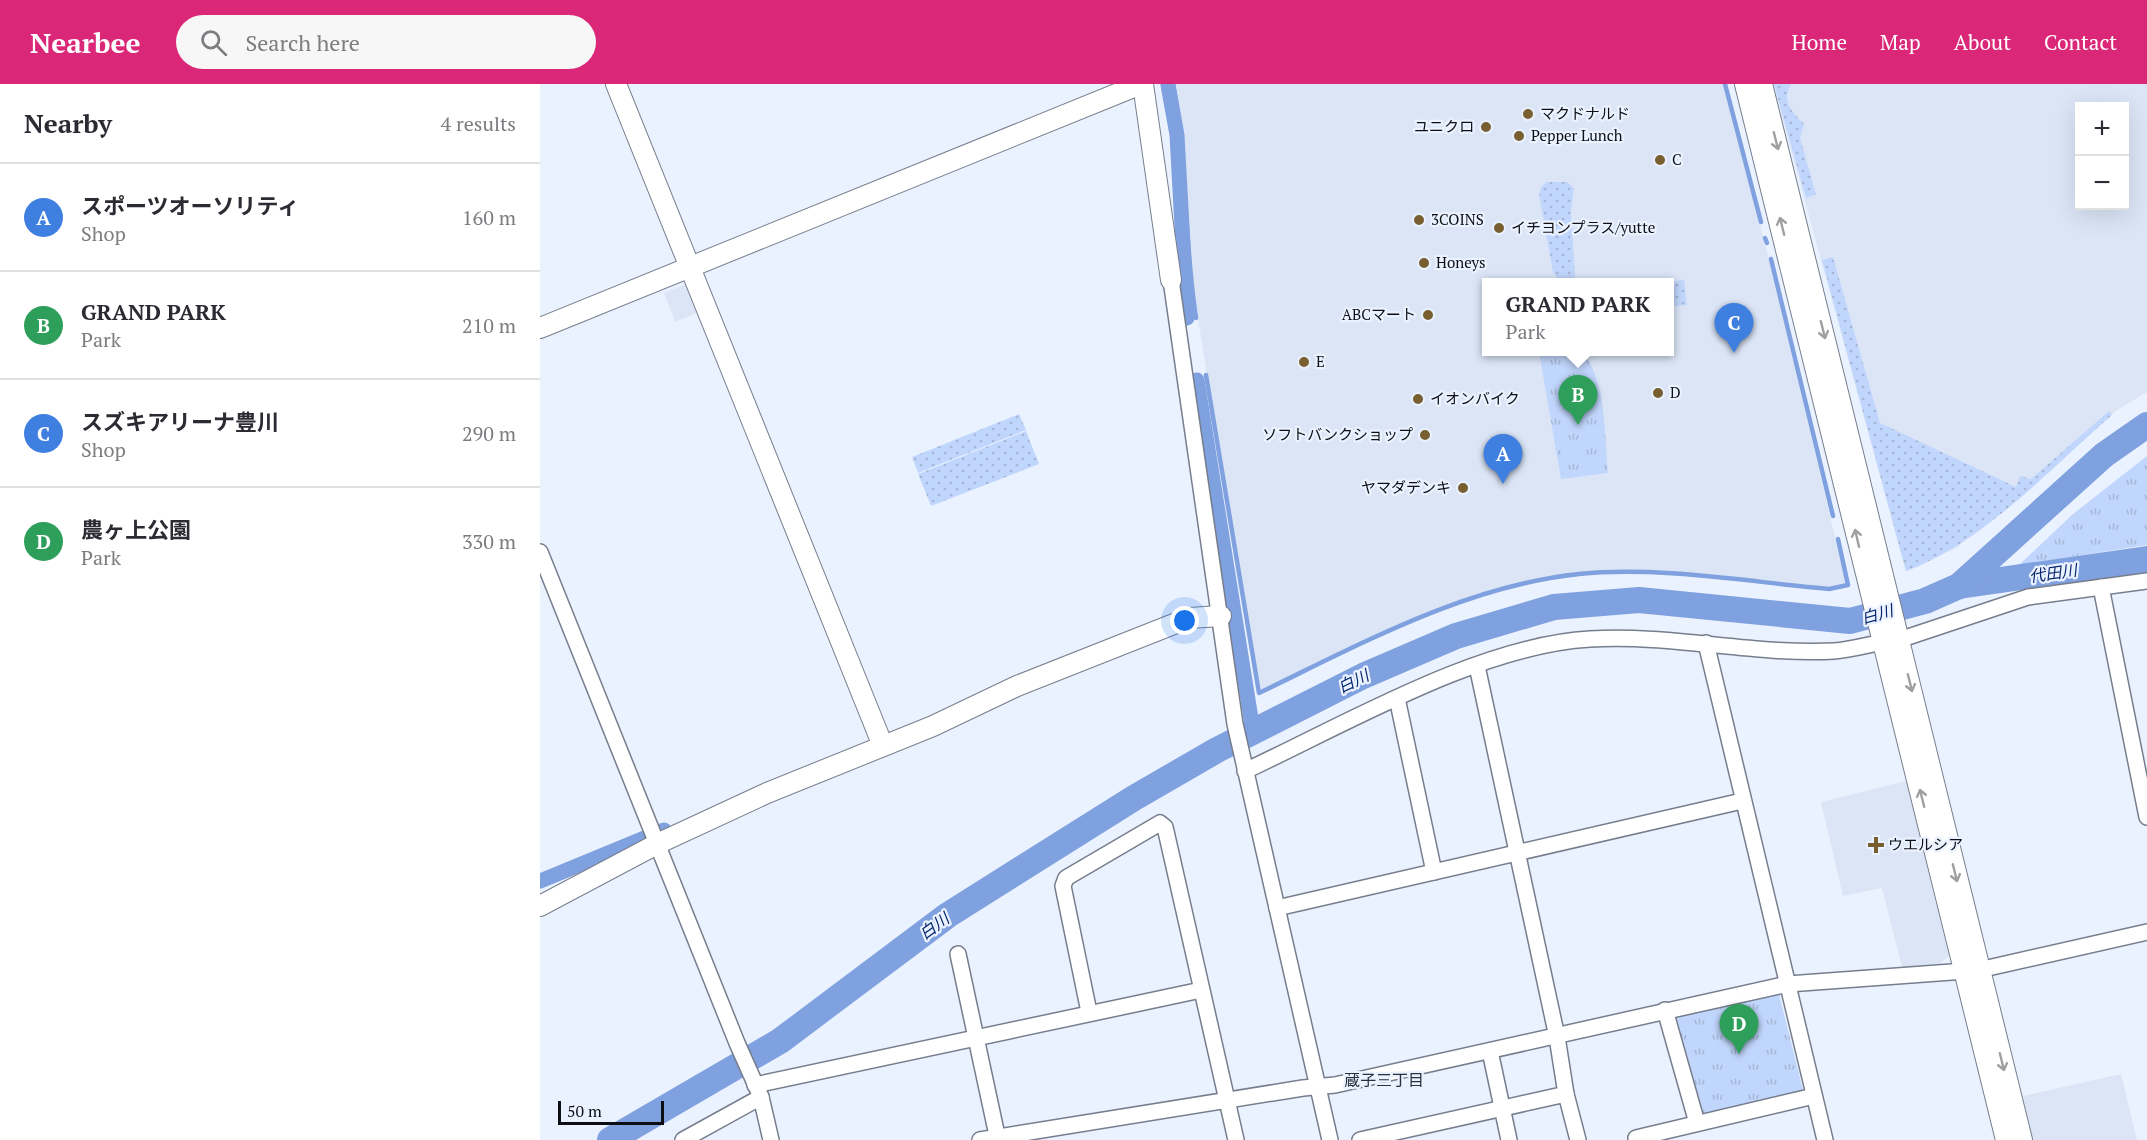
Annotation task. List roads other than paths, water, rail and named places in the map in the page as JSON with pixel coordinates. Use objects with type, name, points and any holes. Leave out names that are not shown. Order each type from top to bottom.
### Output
[{"type":"street","points":[[616,84],[881,741]]},
{"type":"street","points":[[540,328],[1142,84],[1235,724],[1320,1088],[1330,1140]]},
{"type":"street","points":[[1745,84],[1828,416],[1879,592]]},
{"type":"street","points":[[1762,84],[1889,635],[1972,970],[2022,1140]]},
{"type":"street","points":[[1774,250],[1800,350],[1828,416]]},
{"type":"street","points":[[540,552],[736,1044],[758,1091],[771,1140]]},
{"type":"street","points":[[1243,764],[1397,698],[1477,666],[1532,648],[1587,639],[1646,637],[1793,652],[1837,651],[2028,597],[2147,581]]},
{"type":"street","points":[[2101,587],[2140,748],[2147,817]]},
{"type":"street","points":[[540,906],[654,838],[767,793],[881,741],[1189,618],[1221,616]]},
{"type":"street","points":[[1706,643],[1825,1140]]},
{"type":"street","points":[[1477,666],[1557,1037],[1566,1094],[1578,1140]]},
{"type":"street","points":[[1397,698],[1434,872]]},
{"type":"street","points":[[1277,908],[1742,801]]},
{"type":"street","points":[[1089,1012],[1063,886],[1066,878],[1160,823],[1165,828],[1236,1140]]},
{"type":"street","points":[[980,1140],[1304,1088],[1320,1088],[1788,984],[1972,970],[2147,932]]},
{"type":"street","points":[[958,954],[997,1138]]},
{"type":"street","points":[[1972,970],[2006,1140]]},
{"type":"street","points":[[683,1140],[758,1091],[1089,1012],[1201,990]]},
{"type":"street","points":[[1665,1010],[1697,1123]]},
{"type":"street","points":[[1490,1051],[1509,1140]]},
{"type":"street","points":[[1360,1140],[1566,1094]]},
{"type":"street","points":[[1633,1139],[1814,1096]]},
{"type":"waterway","points":[[1173,84],[1181,142],[1189,260],[1196,318]]},
{"type":"waterway","points":[[1725,84],[1761,222]]},
{"type":"waterway","points":[[1168,85],[1177,135],[1187,318]]},
{"type":"waterway","points":[[1765,238],[1767,243]]},
{"type":"waterway","points":[[1771,259],[1833,516]]},
{"type":"waterway","points":[[1206,375],[1259,693],[1414,620],[1495,591],[1537,581],[1579,574],[1641,572],[1673,573],[1829,589],[1848,585],[1838,539]]},
{"type":"waterway","points":[[1197,380],[1253,731]]},
{"type":"waterway","name":"白川","points":[[610,1140],[780,1041],[948,915],[1134,798],[1217,750],[1363,676],[1456,636],[1554,607],[1639,600],[1850,621],[1925,601],[1959,586],[2104,455],[2147,425]]},
{"type":"waterway","name":"代田川","points":[[1959,586],[2147,559]]},
{"type":"waterway","points":[[540,881],[664,830]]},
{"type":"place","name":"マクドナルド","points":[[1528,114]]},
{"type":"place","name":"ユニクロ","points":[[1486,127]]},
{"type":"place","name":"Pepper Lunch","points":[[1519,136]]},
{"type":"place","name":"C","points":[[1660,160]]},
{"type":"place","name":"3COINS","points":[[1419,220]]},
{"type":"place","name":"イチヨンプラス/yutte","points":[[1499,228]]},
{"type":"place","name":"Honeys","points":[[1424,263]]},
{"type":"place","name":"ABCマート","points":[[1428,315]]},
{"type":"place","name":"スズキアリーナ豊川","points":[[1734,353]]},
{"type":"place","name":"E","points":[[1304,362]]},
{"type":"place","name":"D","points":[[1658,393]]},
{"type":"place","name":"イオンバイク","points":[[1418,399]]},
{"type":"place","name":"GRAND PARK","points":[[1578,425]]},
{"type":"place","name":"ソフトバンクショップ","points":[[1425,435]]},
{"type":"place","name":"スポーツオーソリティ","points":[[1503,484]]},
{"type":"place","name":"ヤマダデンキ","points":[[1463,488]]},
{"type":"place","name":"ウエルシア","points":[[1876,845]]},
{"type":"place","name":"農ヶ上公園","points":[[1739,1054]]},
{"type":"district","name":"蔵子三丁目","points":[[1384,1080]]}]
